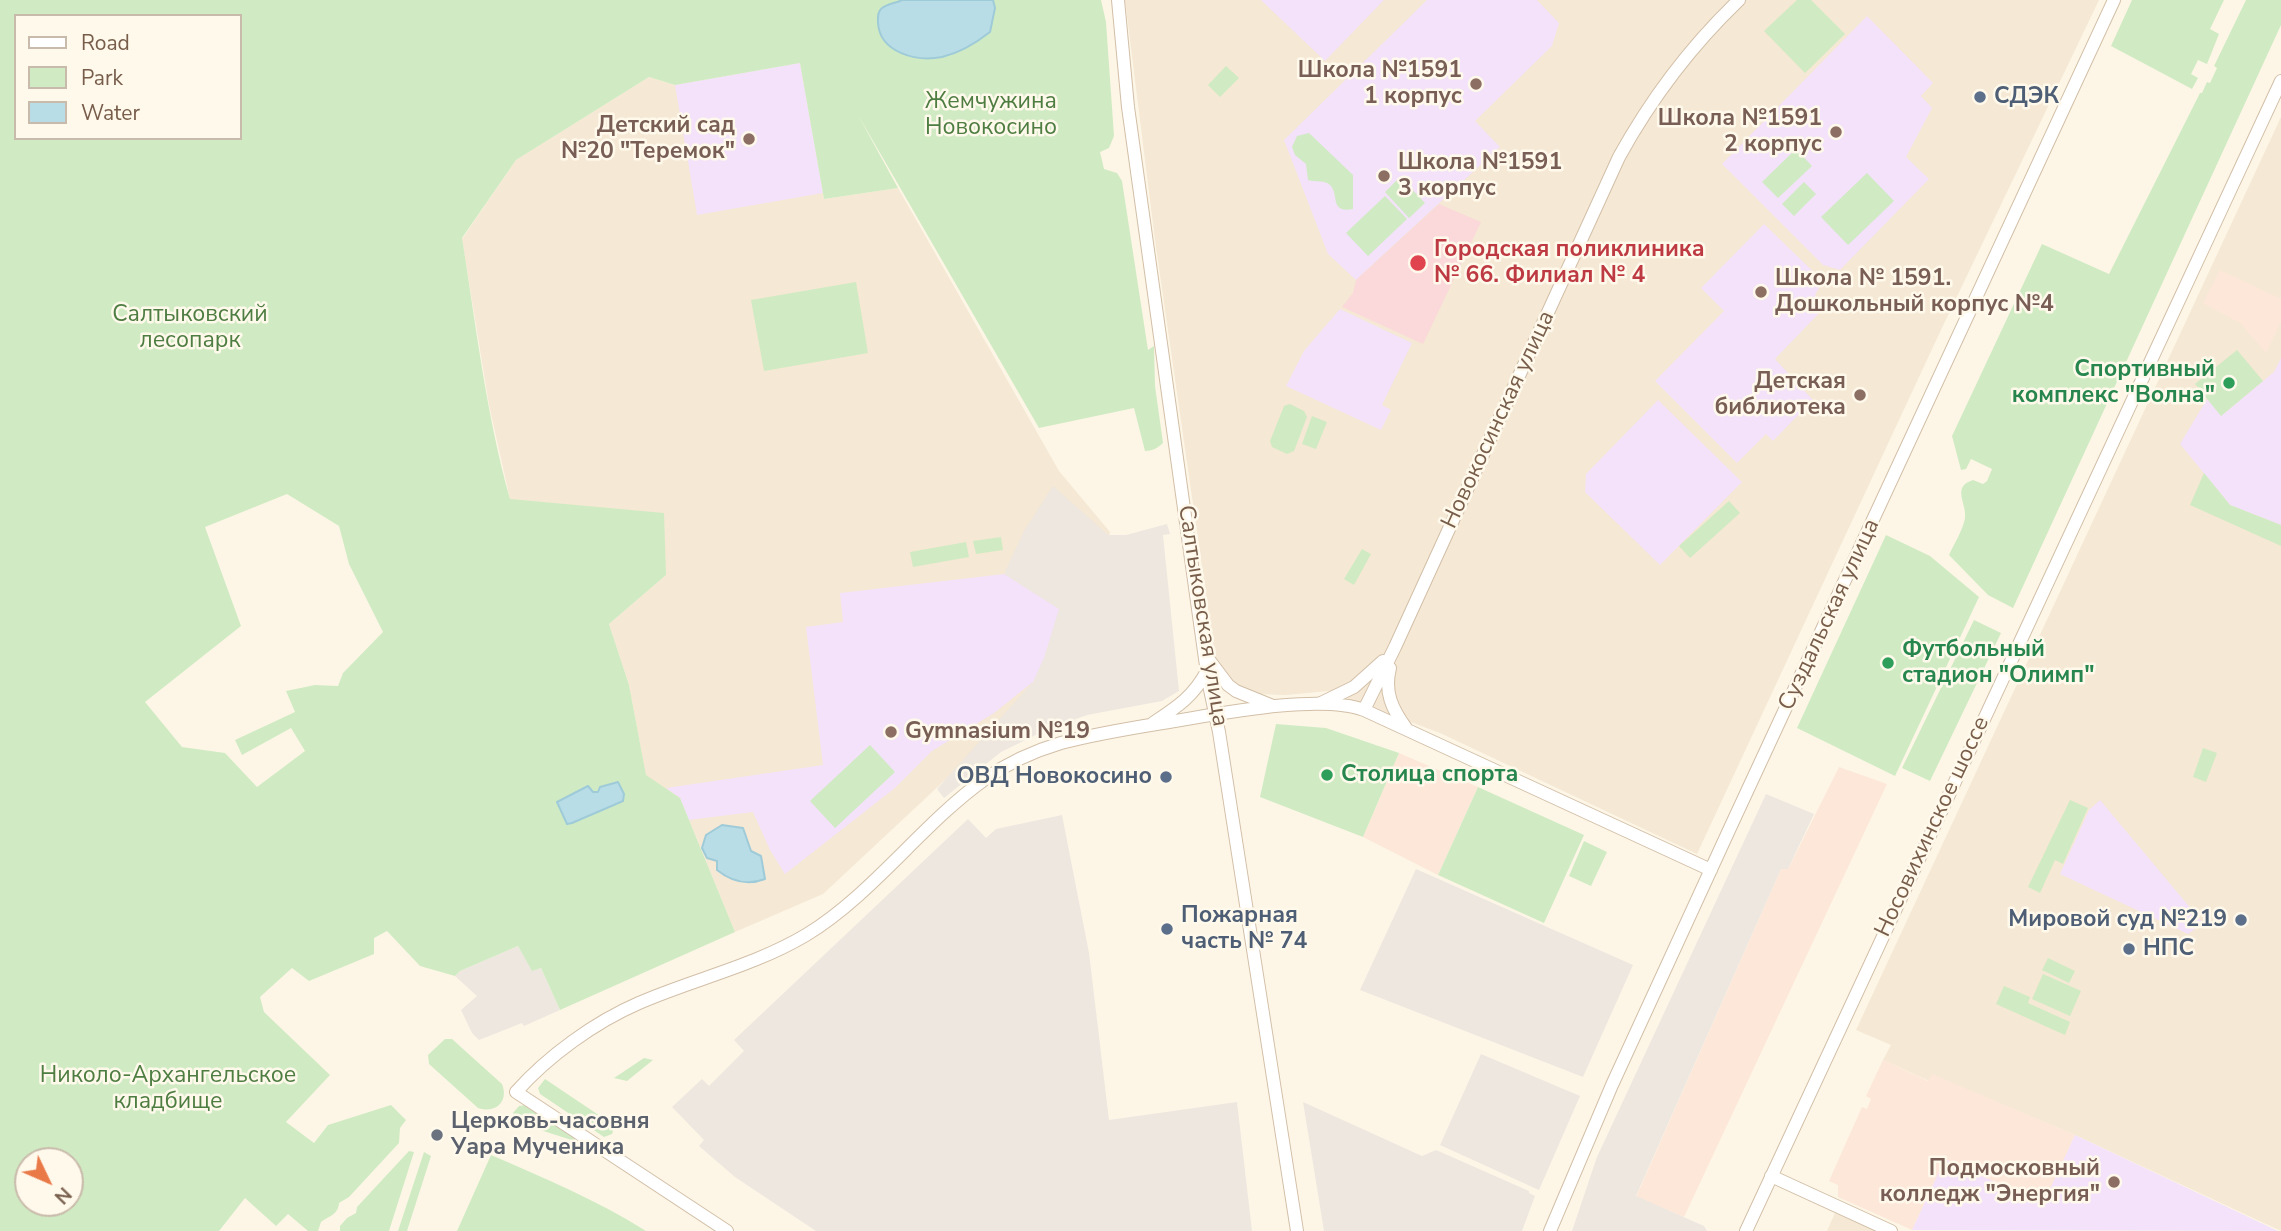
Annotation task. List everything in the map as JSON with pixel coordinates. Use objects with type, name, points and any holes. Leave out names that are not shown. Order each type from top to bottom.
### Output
[{"type":"street","name":"Салтыковская улица","points":[[1118,0],[1132,143],[1204,654],[1216,714],[1297,1231]]},
{"type":"street","name":"Новокосинская улица","points":[[1364,710],[1619,156],[1668,81],[1739,0]]},
{"type":"street","name":"Суздальская улица","points":[[1550,1231],[1603,1105],[2114,0]]},
{"type":"street","name":"Носовихинское шоссе","points":[[1745,1231],[2281,81]]},
{"type":"street","points":[[1317,704],[1341,695],[1366,678],[1395,647]]},
{"type":"street","points":[[1395,647],[1387,687],[1393,708],[1408,732]]},
{"type":"street","points":[[1204,654],[1228,685],[1236,691],[1276,708]]},
{"type":"street","points":[[1150,725],[1198,689],[1207,671]]},
{"type":"street","points":[[727,1231],[516,1092],[564,1050],[610,1018],[639,1003],[744,964],[813,930],[836,913],[974,787],[1002,767],[1062,743],[1216,714],[1317,704],[1349,705],[1711,870]]},
{"type":"street","points":[[1771,1176],[1891,1231]]},
{"type":"shaded area","points":[[1125,0],[2099,0],[1940,332],[1697,854],[1440,733],[1328,691],[1286,695],[1255,694],[1239,687],[1220,667],[1215,657],[1155,240]]},
{"type":"shaded area","points":[[1261,0],[1384,0],[1325,61]]},
{"type":"shaded area","name":"Школа №1591 3 корпус","points":[[1427,0],[1537,0],[1559,23],[1552,46],[1475,121],[1500,147],[1356,280],[1328,254],[1284,140]]},
{"type":"shaded area","name":"Школа №1591 2 корпус","points":[[1867,16],[1933,83],[1921,96],[1932,108],[1906,157],[1929,179],[1840,270],[1823,265],[1722,164]]},
{"type":"shaded area","points":[[800,63],[824,199],[898,188],[1059,471],[1110,532],[1097,589],[1064,669],[823,894],[735,932],[680,798],[646,776],[629,685],[609,624],[666,575],[510,499],[489,405],[462,239],[516,160],[649,77],[675,85]]},
{"type":"shaded area","name":"Детский сад №20 \"Теремок\"","points":[[800,63],[823,193],[697,215],[675,85]]},
{"type":"shaded area","points":[[2281,117],[2281,1231],[2075,1135],[1932,1075],[1929,1081],[1883,1060],[1891,1045],[1856,1030]]},
{"type":"shaded area","name":"Городская поликлиника № 66. Филиал № 4","points":[[1439,204],[1481,222],[1423,344],[1342,307],[1353,293],[1356,280]]},
{"type":"shaded area","points":[[1764,224],[1823,281],[1815,295],[1825,307],[1775,359],[1813,400],[1773,441],[1766,434],[1737,463],[1655,381],[1724,311],[1701,288]]},
{"type":"shaded area","points":[[2220,270],[2281,299],[2281,322],[2266,353],[2240,323],[2203,303]]},
{"type":"shaded area","points":[[1340,309],[1412,343],[1382,405],[1391,410],[1381,430],[1286,386],[1304,351]]},
{"type":"shaded area","points":[[2281,358],[2281,525],[2230,505],[2180,444],[2207,399],[2222,415],[2274,372]]},
{"type":"shaded area","points":[[1658,400],[1742,482],[1660,565],[1585,492],[1586,474]]},
{"type":"shaded area","points":[[1053,486],[1108,535],[1126,535],[1167,524],[1170,534],[1163,535],[1179,691],[1162,701],[1087,715],[1048,729],[1001,752],[944,798],[937,789],[1033,682],[1044,658],[1059,609],[1004,574],[1024,531]]},
{"type":"shaded area","name":"Gymnasium №19","points":[[1004,574],[1059,609],[1044,658],[1033,682],[994,713],[932,751],[895,788],[785,874],[770,850],[753,812],[689,820],[680,798],[666,788],[823,765],[806,627],[843,622],[840,593]]},
{"type":"shaded area","points":[[1399,753],[1478,787],[1438,875],[1363,837]]},
{"type":"shaded area","points":[[1839,767],[1887,784],[1684,1217],[1636,1197],[1781,869],[1788,869]]},
{"type":"shaded area","points":[[1766,794],[1814,814],[1788,869],[1781,869],[1636,1196],[1704,1226],[1707,1231],[1572,1231],[1597,1157]]},
{"type":"shaded area","points":[[2100,800],[2203,923],[2188,934],[2060,874],[2089,810]]},
{"type":"shaded area","points":[[1062,815],[1089,953],[1109,1120],[1237,1102],[1252,1231],[816,1231],[735,1177],[699,1146],[704,1140],[672,1107],[702,1079],[709,1086],[744,1051],[734,1040],[968,819],[986,838],[996,829]]},
{"type":"shaded area","points":[[1416,869],[1633,965],[1583,1077],[1360,990]]},
{"type":"shaded area","points":[[518,946],[532,970],[541,968],[560,1010],[524,1026],[522,1023],[479,1040],[472,1033],[461,1010],[477,996],[455,976],[460,971]]},
{"type":"shaded area","points":[[1481,1054],[1580,1096],[1539,1190],[1440,1145]]},
{"type":"shaded area","points":[[1883,1060],[1928,1081],[1932,1074],[2075,1135],[2044,1204],[1945,1160],[1912,1230],[1838,1197],[1838,1185],[1829,1181],[1862,1107],[1867,1109],[1871,1099],[1866,1096]]},
{"type":"shaded area","points":[[1303,1102],[1422,1156],[1436,1150],[1529,1191],[1535,1196],[1522,1231],[1324,1231]]},
{"type":"shaded area","name":"Подмосковный колледж \"Энергия\"","points":[[2075,1135],[2278,1231],[1912,1230],[1945,1159],[2043,1204]]},
{"type":"shaded area","points":[[1835,1213],[1875,1231],[1827,1231]]},
{"type":"green space","name":"Салтыковский лесопарк","points":[[0,0],[1101,0],[1106,22],[1114,136],[1109,148],[1100,152],[1104,169],[1117,173],[1122,181],[1148,350],[1154,346],[1155,386],[1163,443],[1152,450],[1145,451],[1134,408],[1039,428],[858,115],[898,188],[824,199],[800,63],[675,85],[649,77],[516,160],[462,238],[488,402],[510,499],[664,513],[666,575],[609,624],[629,685],[646,775],[680,798],[735,932],[560,1010],[541,968],[532,971],[518,946],[460,971],[455,976],[420,966],[387,931],[374,938],[374,954],[309,981],[292,968],[260,997],[264,1012],[330,1075],[286,1122],[314,1143],[328,1125],[391,1105],[406,1120],[400,1128],[399,1143],[349,1197],[339,1203],[335,1213],[321,1222],[318,1231],[308,1231],[288,1214],[276,1226],[245,1198],[219,1231],[0,1231]],"holes":[[[287,494],[339,526],[349,564],[383,632],[343,673],[338,686],[315,685],[286,691],[295,712],[235,740],[242,755],[291,728],[305,751],[257,787],[225,753],[182,747],[145,702],[241,626],[205,527]]]},
{"type":"green space","points":[[1797,0],[1811,0],[1845,34],[1805,73],[1764,31]]},
{"type":"green space","points":[[2132,0],[2224,0],[2210,29],[2219,34],[2207,64],[2198,60],[2191,74],[2198,78],[2192,89],[2111,46]]},
{"type":"green space","points":[[2246,0],[2281,0],[2281,25],[2013,608],[1988,595],[1949,555],[1965,518],[1961,491],[1963,487],[1973,480],[1983,484],[1992,469],[1971,459],[1966,469],[1961,470],[1952,436],[2042,244],[2109,274],[2200,93],[2207,82],[2210,83],[2217,68],[2214,66]]},
{"type":"green space","points":[[1226,66],[1239,78],[1220,97],[1208,85]]},
{"type":"green space","points":[[1309,133],[1353,175],[1353,209],[1341,209],[1338,206],[1329,184],[1308,180],[1306,164],[1295,155],[1292,147],[1297,136]]},
{"type":"green space","points":[[1796,149],[1812,166],[1778,198],[1762,182]]},
{"type":"green space","points":[[1867,173],[1894,201],[1848,245],[1821,217]]},
{"type":"green space","points":[[1400,177],[1425,203],[1409,218],[1385,192]]},
{"type":"green space","points":[[1804,182],[1816,194],[1794,216],[1782,204]]},
{"type":"green space","points":[[1385,196],[1407,219],[1368,256],[1346,233]]},
{"type":"green space","points":[[856,282],[868,353],[764,371],[751,300]]},
{"type":"green space","name":"Спортивный комплекс \"Волна\"","points":[[2237,350],[2263,381],[2221,416],[2195,384]]},
{"type":"green space","points":[[1290,404],[1304,411],[1307,417],[1294,451],[1287,454],[1272,447],[1270,441],[1284,406]]},
{"type":"green space","points":[[1312,416],[1327,422],[1316,449],[1302,444]]},
{"type":"green space","points":[[2204,473],[2230,505],[2281,525],[2281,546],[2190,505]]},
{"type":"green space","points":[[1729,501],[1740,513],[1690,558],[1679,546]]},
{"type":"green space","name":"Футбольный стадион \"Олимп\"","points":[[1886,535],[1930,556],[1979,597],[1895,776],[1797,728]]},
{"type":"green space","points":[[1001,537],[1003,550],[976,554],[973,541]]},
{"type":"green space","points":[[966,542],[969,557],[913,567],[910,552]]},
{"type":"green space","points":[[1362,549],[1371,554],[1354,585],[1344,579]]},
{"type":"green space","points":[[1974,620],[2001,633],[1930,781],[1902,768]]},
{"type":"green space","name":"Столица спорта","points":[[1276,724],[1326,728],[1399,753],[1363,837],[1260,797]]},
{"type":"green space","points":[[870,745],[895,772],[835,828],[810,801]]},
{"type":"green space","points":[[2203,748],[2217,753],[2206,782],[2193,777]]},
{"type":"green space","points":[[1478,787],[1584,835],[1544,923],[1438,875]]},
{"type":"green space","points":[[2070,800],[2088,808],[2063,864],[2055,860],[2040,893],[2028,887]]},
{"type":"green space","points":[[1584,841],[1607,852],[1591,886],[1569,876]]},
{"type":"green space","points":[[2048,958],[2075,971],[2069,983],[2042,970]]},
{"type":"green space","points":[[2043,974],[2081,991],[2070,1016],[2032,999]]},
{"type":"green space","points":[[2004,986],[2030,997],[2028,1003],[2070,1022],[2065,1035],[1996,1004]]},
{"type":"green space","points":[[445,1039],[452,1039],[502,1084],[504,1096],[499,1105],[490,1109],[478,1108],[429,1064],[428,1055]]},
{"type":"green space","points":[[644,1058],[653,1060],[627,1081],[614,1078]]},
{"type":"green space","points":[[545,1079],[615,1126],[612,1134],[604,1137],[540,1094],[538,1088]]},
{"type":"green space","points":[[526,1105],[579,1140],[578,1142],[518,1123],[513,1113],[519,1106]]},
{"type":"green space","points":[[409,1151],[414,1152],[389,1231],[340,1231],[340,1226],[356,1213],[357,1207]]},
{"type":"green space","points":[[424,1152],[431,1156],[407,1231],[398,1231]]},
{"type":"green space","points":[[491,1155],[589,1199],[646,1231],[457,1231]]},
{"type":"water","points":[[902,0],[993,0],[995,8],[990,32],[967,47],[942,57],[922,58],[901,53],[885,42],[880,33],[878,19],[882,8]]},
{"type":"water","points":[[618,782],[624,794],[623,801],[567,824],[557,802],[588,786],[593,792],[598,792],[600,787]]},
{"type":"water","points":[[722,825],[743,828],[751,851],[761,856],[765,879],[752,882],[734,880],[717,870],[717,861],[707,858],[702,848],[706,835]]},
{"type":"place","name":"Школа №1591 1 корпус","points":[[1476,84]]},
{"type":"place","name":"СДЭК","points":[[1980,97]]},
{"type":"place","name":"Школа №1591 2 корпус","points":[[1836,132]]},
{"type":"place","name":"Детский сад №20 \"Теремок\"","points":[[749,139]]},
{"type":"place","name":"Школа №1591 3 корпус","points":[[1384,176]]},
{"type":"place","name":"Городская поликлиника № 66. Филиал № 4","points":[[1418,263]]},
{"type":"place","name":"Школа № 1591. Дошкольный корпус №4","points":[[1761,292]]},
{"type":"place","name":"Спортивный комплекс \"Волна\"","points":[[2229,383]]},
{"type":"place","name":"Детская библиотека","points":[[1860,395]]},
{"type":"place","name":"Футбольный стадион \"Олимп\"","points":[[1888,663]]},
{"type":"place","name":"Gymnasium №19","points":[[891,732]]},
{"type":"place","name":"Столица спорта","points":[[1327,775]]},
{"type":"place","name":"ОВД Новокосино","points":[[1166,777]]},
{"type":"place","name":"Мировой суд №219","points":[[2241,920]]},
{"type":"place","name":"Пожарная часть № 74","points":[[1167,929]]},
{"type":"place","name":"НПС","points":[[2129,949]]},
{"type":"place","name":"Церковь-часовня Уара Мученика","points":[[437,1135]]},
{"type":"place","name":"Подмосковный колледж \"Энергия\"","points":[[2114,1182]]},
{"type":"park label","name":"Жемчужина Новокосино","points":[[991,115]]},
{"type":"park label","name":"Николо-Архангельское кладбище","points":[[168,1089]]}]
